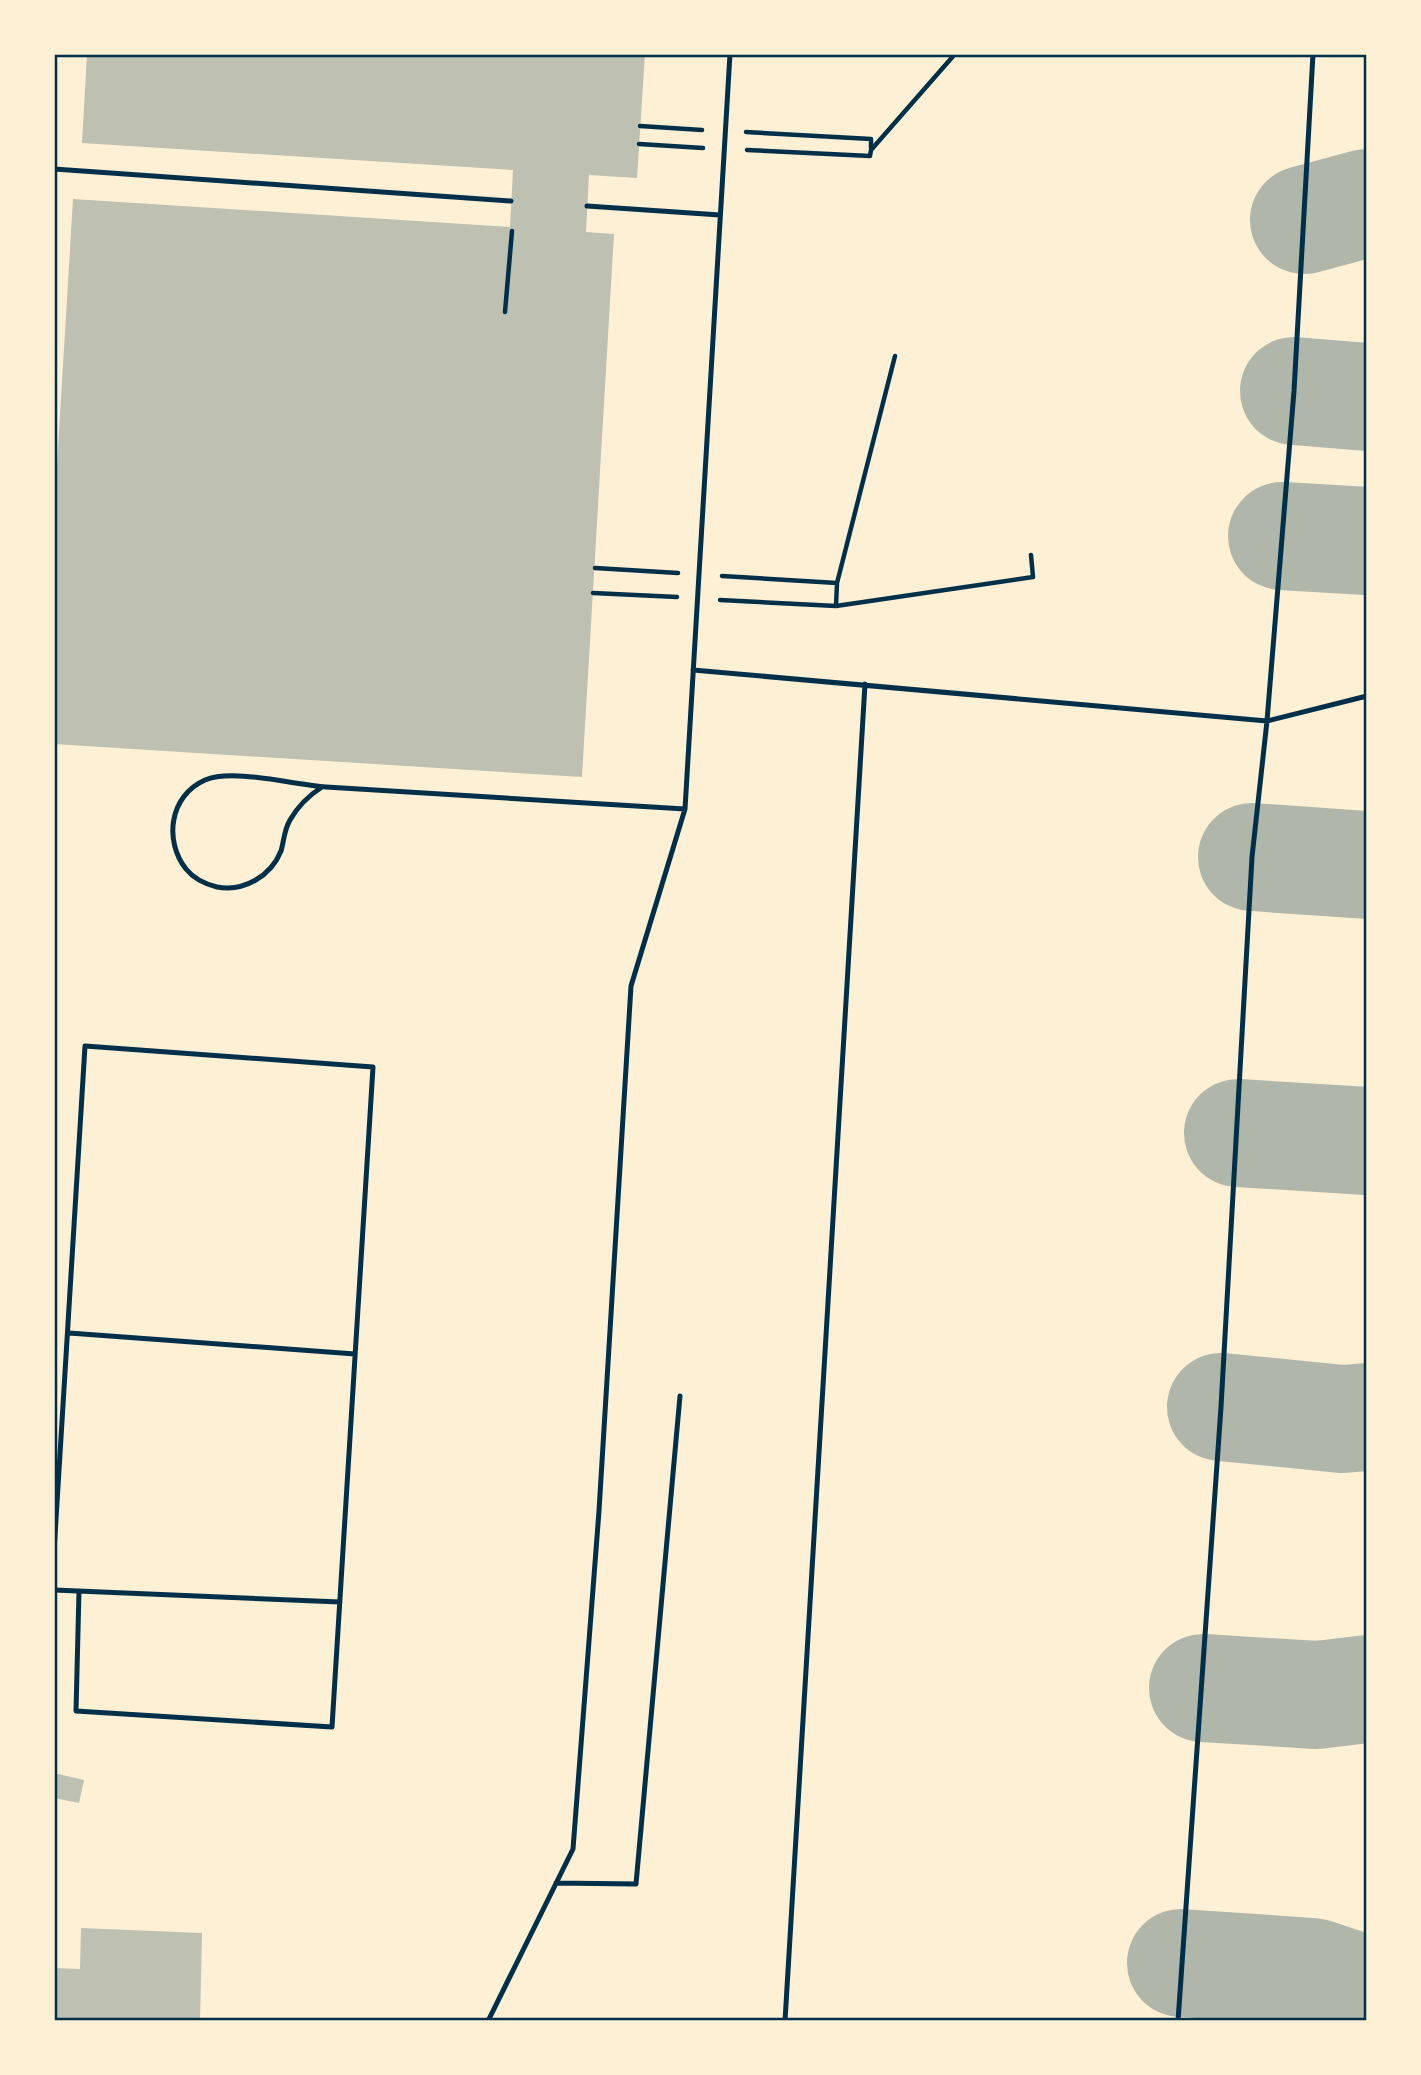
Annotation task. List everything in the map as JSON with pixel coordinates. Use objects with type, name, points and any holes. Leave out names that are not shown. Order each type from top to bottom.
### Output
[{"type":"lane","points":[[488,2021],[573,1849],[598,1511],[631,986],[685,809],[730,54]]},
{"type":"lane","points":[[1178,2021],[1222,1407],[1252,857],[1267,721],[1294,391],[1313,54]]},
{"type":"lane","points":[[54,169],[511,201]]},
{"type":"lane","points":[[587,206],[720,215]]},
{"type":"lane","points":[[693,670],[1267,721],[1367,696]]},
{"type":"lane","points":[[785,2021],[864,684]]},
{"type":"lane","points":[[322,787],[308,796],[296,810],[288,824],[276,859],[258,880],[241,887],[223,888],[205,884],[190,874],[178,859],[172,842],[172,823],[178,806],[189,790],[205,780],[223,776],[322,787],[685,809]]},
{"type":"lane","points":[[54,1552],[85,1046],[373,1068],[332,1727],[76,1710],[79,1591]]},
{"type":"lane","points":[[69,1333],[355,1354]]},
{"type":"lane","points":[[556,1883],[636,1884],[680,1395]]},
{"type":"lane","points":[[54,1590],[340,1602]]},
{"type":"path","points":[[871,150],[956,54]]},
{"type":"path","points":[[640,127],[708,130]]},
{"type":"path","points":[[734,149],[870,156],[871,150],[871,139],[735,132]]},
{"type":"path","points":[[639,144],[707,148]]},
{"type":"path","points":[[505,312],[512,231]]},
{"type":"path","points":[[835,606],[836,583],[895,356]]},
{"type":"path","points":[[714,599],[835,606],[1033,577],[1031,555]]},
{"type":"path","points":[[593,593],[687,598]]},
{"type":"building","points":[[87,54],[645,54],[637,178],[589,175],[586,232],[614,234],[582,777],[54,744],[54,515],[73,199],[510,227],[513,170],[82,143]]},
{"type":"building","points":[[54,1773],[84,1780],[79,1803],[54,1798]]},
{"type":"building","points":[[81,1928],[202,1933],[200,2021],[54,2021],[54,1968],[80,1969]]},
{"type":"taxiway","points":[[1304,220],[1367,203]]},
{"type":"taxiway","points":[[1294,391],[1367,397]]},
{"type":"taxiway","points":[[1282,536],[1367,541]]},
{"type":"taxiway","points":[[1252,857],[1367,865]]},
{"type":"taxiway","points":[[1238,1133],[1367,1141]]},
{"type":"taxiway","points":[[1221,1407],[1342,1419],[1367,1417]]},
{"type":"taxiway","points":[[1203,1688],[1317,1695],[1367,1689]]},
{"type":"taxiway","points":[[1181,1963],[1313,1972],[1367,1990]]}]
